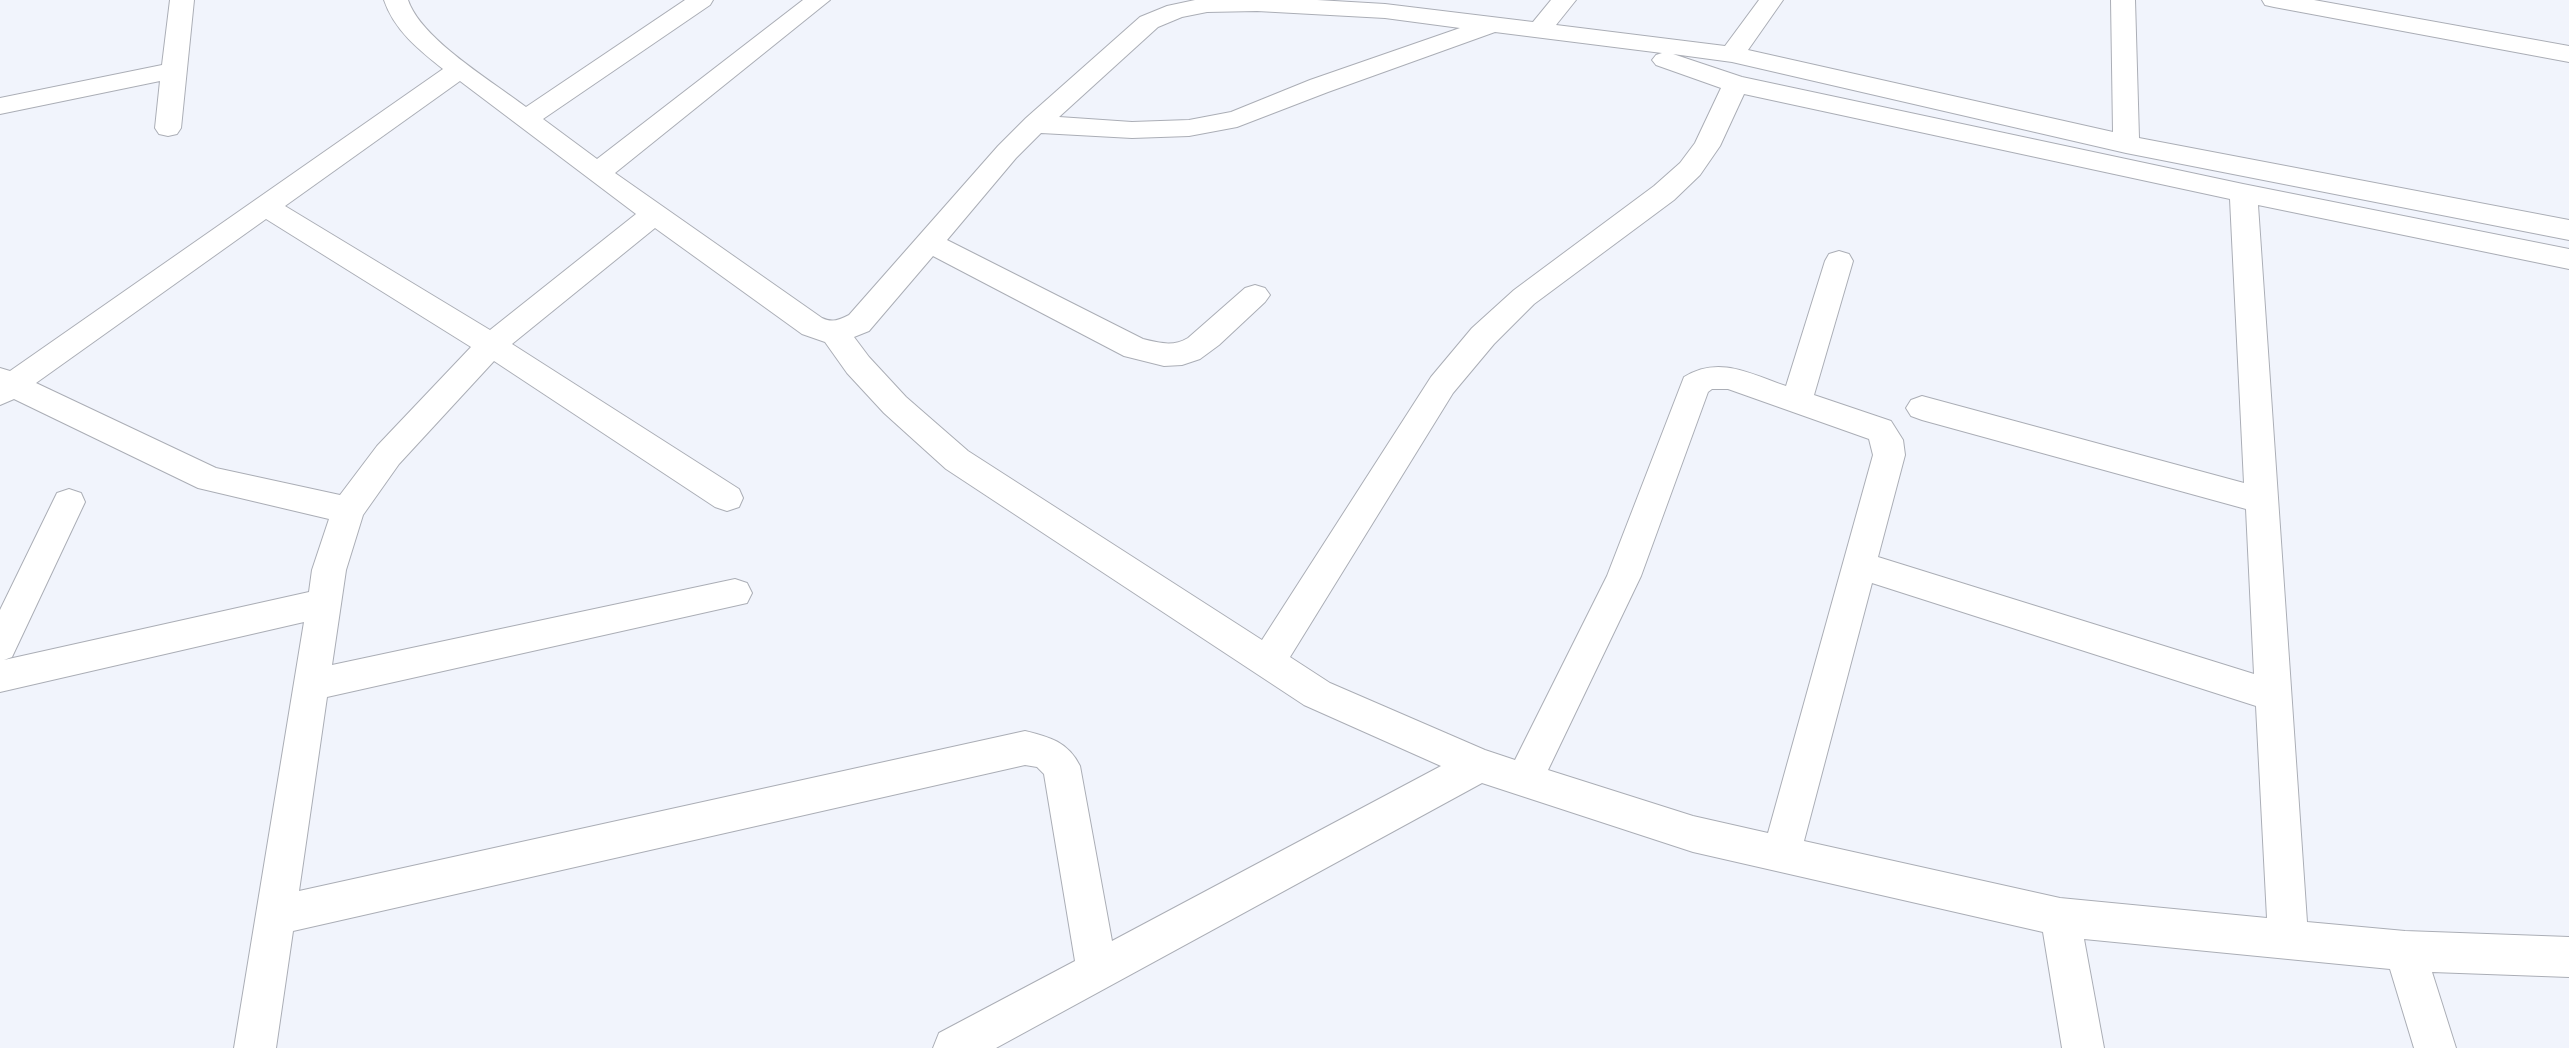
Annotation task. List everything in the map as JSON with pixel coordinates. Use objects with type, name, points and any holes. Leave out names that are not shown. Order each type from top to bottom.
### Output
[{"type":"street","points":[[168,128],[182,0]]},
{"type":"street","points":[[396,0],[401,15],[428,45],[597,173],[812,326],[825,332],[835,333],[859,323],[1007,152],[1143,12],[1176,11],[1207,5],[1257,2],[1385,11],[1732,54],[2126,144],[2569,230]]},
{"type":"street","points":[[526,119],[701,0]]},
{"type":"street","points":[[597,173],[818,0]]},
{"type":"street","points":[[1539,30],[1564,0]]},
{"type":"street","points":[[1732,54],[1771,0]]},
{"type":"street","points":[[2274,0],[2569,54]]},
{"type":"street","points":[[2119,2],[2126,144]]},
{"type":"street","points":[[1035,124],[1132,130],[1189,128],[1237,119],[1319,86],[1492,24]]},
{"type":"street","points":[[1595,37],[1736,84],[2243,193],[2569,259]]},
{"type":"street","points":[[4,385],[267,207],[460,69]]},
{"type":"street","points":[[0,106],[174,70]]},
{"type":"street","points":[[1267,663],[1442,385],[1483,336],[1524,297],[1664,193],[1690,169],[1707,146],[1736,84]]},
{"type":"street","points":[[2243,193],[2288,940]]},
{"type":"street","points":[[267,207],[491,345],[727,498]]},
{"type":"street","points":[[255,1048],[329,570],[348,510],[388,455],[491,345],[656,214]]},
{"type":"street","points":[[930,243],[1135,348],[1160,354],[1182,354],[1197,346],[1256,295]]},
{"type":"street","points":[[1797,400],[1839,261]]},
{"type":"street","points":[[835,333],[858,365],[896,405],[957,460],[1317,694],[1479,765],[1693,834],[2060,918],[2405,951],[2569,957]]},
{"type":"street","points":[[1525,779],[1624,576],[1695,385],[1706,378],[1730,378],[1881,430],[1887,440],[1889,455],[1781,855]]},
{"type":"street","points":[[4,385],[209,479],[348,510]]},
{"type":"street","points":[[1923,408],[2260,500]]},
{"type":"street","points":[[0,646],[69,502]]},
{"type":"street","points":[[1860,565],[2273,696]]},
{"type":"street","points":[[311,685],[735,593]]},
{"type":"street","points":[[0,676],[324,603]]},
{"type":"street","points":[[275,916],[1025,748],[1047,753],[1061,766],[1097,971]]},
{"type":"street","points":[[954,1048],[1479,765]]},
{"type":"street","points":[[2060,918],[2083,1048]]},
{"type":"street","points":[[2405,951],[2435,1048]]}]
